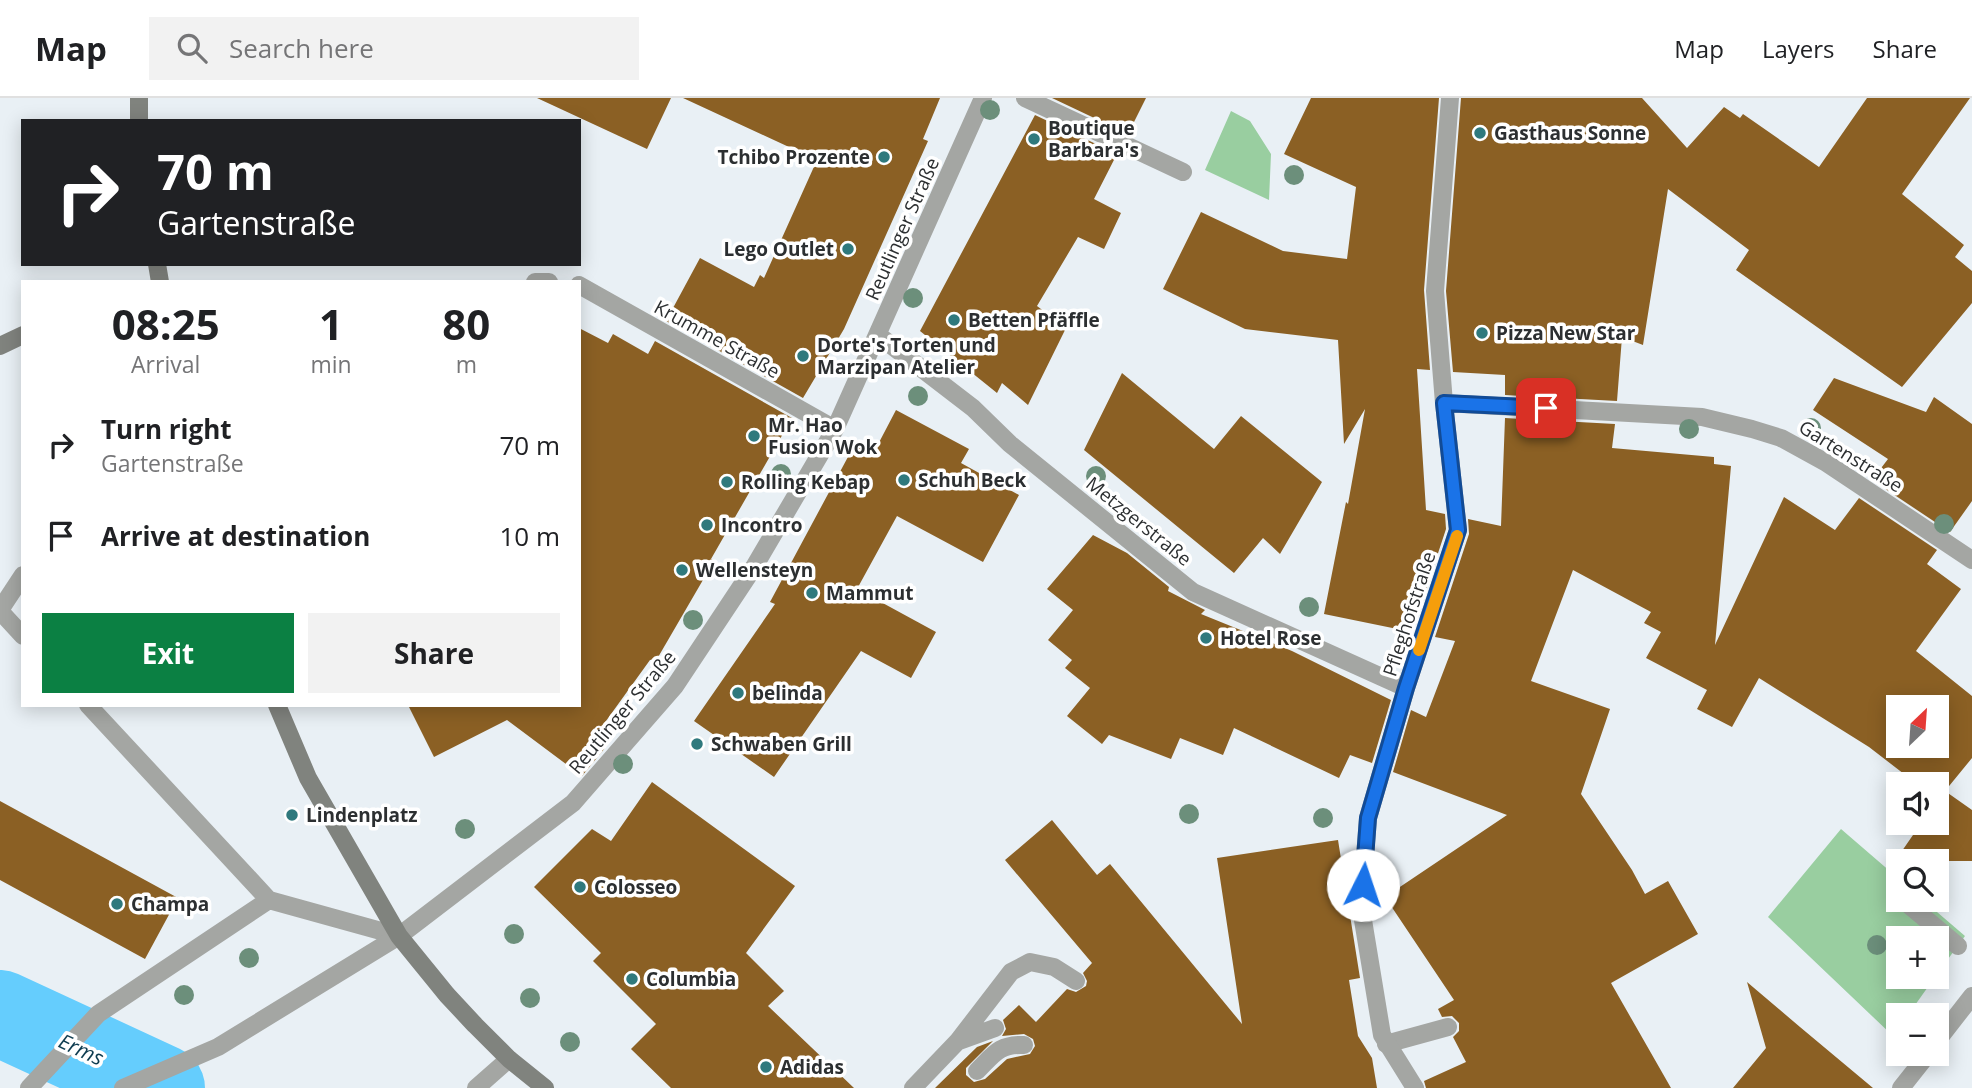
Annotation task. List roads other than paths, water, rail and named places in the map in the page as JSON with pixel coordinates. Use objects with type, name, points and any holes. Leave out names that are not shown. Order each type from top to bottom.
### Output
[{"type":"main road","points":[[139,98],[139,119]]},
{"type":"main road","points":[[0,346],[21,336]]},
{"type":"main road","points":[[278,707],[308,778],[399,936],[447,995],[509,1059],[545,1088]]},
{"type":"street","name":"Reutlinger Straße","points":[[127,1087],[219,1047],[399,936],[573,803],[675,686],[754,567],[835,429],[983,98]]},
{"type":"street","points":[[1026,98],[1183,172]]},
{"type":"street","name":"Pfleghofstraße","points":[[1415,1088],[1386,1044],[1361,908],[1368,818],[1406,688],[1458,530],[1444,403],[1436,291],[1450,98]]},
{"type":"street","name":"Krumme Straße","points":[[581,286],[835,429]]},
{"type":"street","name":"Metzgerstraße","points":[[878,335],[973,408],[1010,444],[1193,592],[1406,688]]},
{"type":"street","name":"Gartenstraße","points":[[1444,403],[1702,417],[1752,429],[1780,438],[1825,462],[1972,560]]},
{"type":"street","points":[[21,578],[0,610],[21,634]]},
{"type":"street","points":[[90,707],[269,900],[399,936]]},
{"type":"street","points":[[29,1088],[97,1014],[269,900]]},
{"type":"street","points":[[1917,912],[1958,946]]},
{"type":"street","points":[[913,1088],[958,1041],[1011,972],[1030,962],[1055,967],[1076,981]]},
{"type":"street","points":[[1949,1026],[1972,996]]},
{"type":"street","points":[[1386,1044],[1448,1027]]},
{"type":"street","points":[[958,1041],[995,1028]]},
{"type":"street","points":[[977,1071],[1008,1044],[1024,1045]]},
{"type":"street","points":[[476,1088],[509,1059]]},
{"type":"street","points":[[1901,1088],[1918,1066]]},
{"type":"waterway","name":"Erms","points":[[0,1013],[162,1088]]},
{"type":"place","name":"Gasthaus Sonne","points":[[1480,133]]},
{"type":"place","name":"Boutique Barbara's","points":[[1034,139]]},
{"type":"place","name":"Tchibo Prozente","points":[[884,157]]},
{"type":"place","name":"Lego Outlet","points":[[848,249]]},
{"type":"place","name":"Betten Pfäffle","points":[[954,320]]},
{"type":"place","name":"Pizza New Star","points":[[1482,333]]},
{"type":"place","name":"Dorte's Torten und Marzipan Atelier","points":[[803,356]]},
{"type":"place","name":"Mr. Hao Fusion Wok","points":[[754,436]]},
{"type":"place","name":"Schuh Beck","points":[[904,480]]},
{"type":"place","name":"Rolling Kebap","points":[[727,482]]},
{"type":"place","name":"Incontro","points":[[707,525]]},
{"type":"place","name":"Wellensteyn","points":[[682,570]]},
{"type":"place","name":"Mammut","points":[[812,593]]},
{"type":"place","name":"Hotel Rose","points":[[1206,638]]},
{"type":"place","name":"belinda","points":[[738,693]]},
{"type":"place","name":"Schwaben Grill","points":[[697,744]]},
{"type":"place","name":"Lindenplatz","points":[[292,815]]},
{"type":"place","name":"Colosseo","points":[[580,887]]},
{"type":"place","name":"Champa","points":[[117,904]]},
{"type":"place","name":"Columbia","points":[[632,979]]},
{"type":"place","name":"Adidas","points":[[766,1067]]}]
